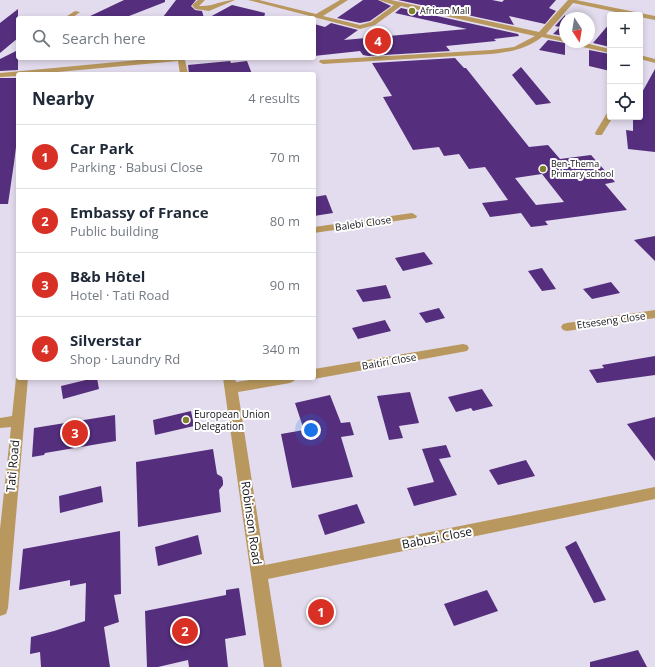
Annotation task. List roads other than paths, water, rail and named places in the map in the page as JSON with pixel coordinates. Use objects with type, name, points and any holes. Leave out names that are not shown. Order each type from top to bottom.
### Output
[{"type":"street","points":[[202,0],[195,5],[197,8],[209,9],[222,6],[232,0]]},
{"type":"street","points":[[251,0],[318,16],[352,26],[367,26],[373,24],[399,4]]},
{"type":"street","points":[[318,16],[345,0]]},
{"type":"street","points":[[382,0],[559,39]]},
{"type":"street","points":[[323,62],[504,51],[524,47],[540,35],[572,0],[655,18]]},
{"type":"street","points":[[70,16],[77,12]]},
{"type":"street","points":[[595,47],[607,49]]},
{"type":"street","points":[[643,58],[655,61]]},
{"type":"street","points":[[25,72],[157,60]]},
{"type":"street","points":[[181,60],[184,72]]},
{"type":"street","points":[[0,75],[16,73]]},
{"type":"street","points":[[599,133],[607,120]]},
{"type":"street","name":"Balebi Close","points":[[316,230],[412,216]]},
{"type":"street","name":"Etseseng Close","points":[[567,327],[655,314]]},
{"type":"street","name":"Baitiri Close","points":[[316,374],[463,348]]},
{"type":"street","name":"Tati Road","points":[[0,608],[22,380]]},
{"type":"street","points":[[230,383],[266,380]]},
{"type":"street","name":"Robinson Road","points":[[230,383],[272,667]]},
{"type":"street","points":[[0,422],[18,420]]},
{"type":"street","name":"Babusi Close","points":[[258,574],[655,493]]},
{"type":"place","name":"African Mall","points":[[412,11]]},
{"type":"place","name":"Silverstar","points":[[378,41]]},
{"type":"place","name":"Ben-Thema Primary school","points":[[543,169]]},
{"type":"place","name":"European Union Delegation","points":[[186,420]]},
{"type":"place","name":"B&b Hôtel","points":[[75,433]]},
{"type":"place","name":"Car Park","points":[[321,612]]},
{"type":"place","name":"Embassy of France","points":[[185,631]]}]
